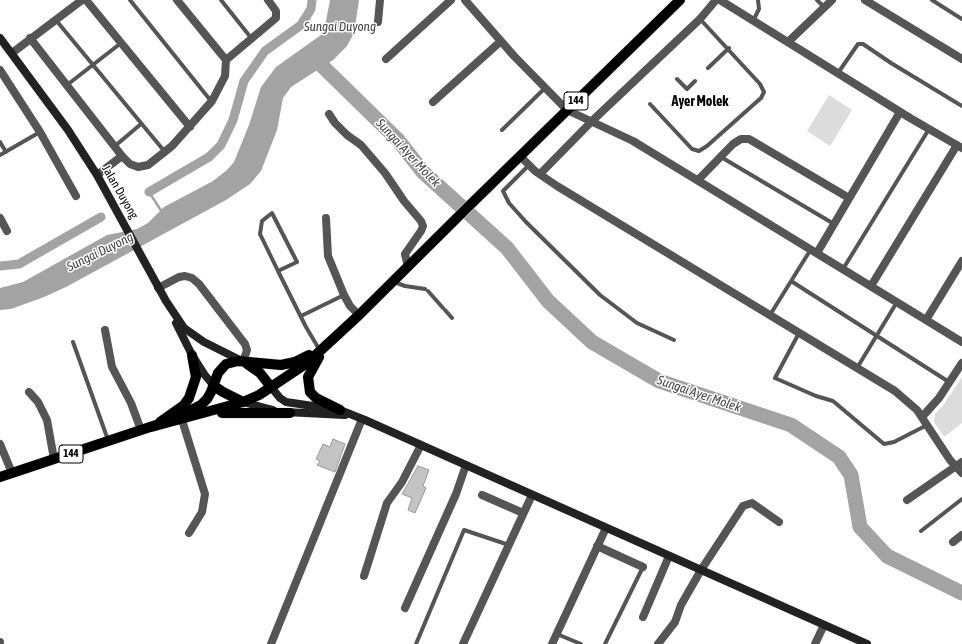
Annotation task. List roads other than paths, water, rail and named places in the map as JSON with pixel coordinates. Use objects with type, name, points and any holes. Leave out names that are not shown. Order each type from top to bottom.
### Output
[{"type":"main road","name":"144","points":[[0,477],[141,430],[202,415],[243,402],[271,387],[341,333],[458,216],[680,0]]},
{"type":"main road","name":"Jalan Duyong","points":[[0,38],[68,130],[97,175],[124,222],[158,288],[184,328],[193,335],[243,362]]},
{"type":"main road","points":[[166,301],[192,356],[214,386],[230,397],[243,402],[290,413]]},
{"type":"main road","name":"144","points":[[151,427],[193,411],[207,399],[214,386],[218,373],[226,364],[243,362],[281,365],[295,362],[323,348]]},
{"type":"main road","points":[[323,348],[311,369],[308,384],[310,392],[316,398],[866,644]]},
{"type":"main road","points":[[151,427],[184,405],[189,398],[196,378],[192,356]]},
{"type":"main road","points":[[243,362],[260,373],[280,398],[286,402],[340,410]]},
{"type":"main road","points":[[202,415],[230,412],[290,413],[359,417]]},
{"type":"street","points":[[12,53],[82,0]]},
{"type":"street","points":[[86,0],[190,127]]},
{"type":"street","points":[[30,38],[122,156],[130,164],[138,167],[148,165],[165,152],[190,127],[212,101],[225,76],[226,60],[177,0]]},
{"type":"street","points":[[226,60],[276,18],[276,11],[268,0]]},
{"type":"street","points":[[378,22],[380,0]]},
{"type":"street","points":[[386,59],[451,0]]},
{"type":"street","points":[[465,0],[501,41],[567,110],[633,141],[962,342]]},
{"type":"street","points":[[540,174],[592,121],[700,19],[716,0]]},
{"type":"street","points":[[720,0],[959,147],[871,286]]},
{"type":"street","points":[[788,42],[832,0]]},
{"type":"street","points":[[865,0],[962,59]]},
{"type":"street","points":[[433,102],[501,41]]},
{"type":"street","points":[[0,70],[40,132],[76,196]]},
{"type":"street","points":[[814,251],[834,224],[900,112]]},
{"type":"street","points":[[329,114],[335,123],[347,135],[361,145],[380,167],[404,202],[421,221],[423,226],[421,231],[405,254],[408,267]]},
{"type":"street","points":[[698,180],[742,138],[750,139],[849,198]]},
{"type":"street","points":[[97,175],[122,156]]},
{"type":"street","points":[[520,156],[540,174],[857,368],[906,400],[928,425],[941,447],[959,464],[962,473]]},
{"type":"street","points":[[0,218],[8,231]]},
{"type":"street","points":[[326,218],[328,256],[344,295],[350,306],[360,315]]},
{"type":"street","points":[[926,320],[962,261]]},
{"type":"street","points":[[158,288],[179,277],[185,276],[199,284],[246,344],[247,350],[243,362]]},
{"type":"street","points":[[104,330],[112,367],[131,403],[141,430]]},
{"type":"street","points":[[922,417],[950,382],[962,362]]},
{"type":"street","points":[[29,392],[38,402],[46,420],[54,460]]},
{"type":"street","points":[[271,644],[359,417]]},
{"type":"street","points":[[182,420],[205,494],[202,512],[189,533]]},
{"type":"street","points":[[0,444],[12,473]]},
{"type":"street","points":[[364,576],[387,503],[402,482],[421,445]]},
{"type":"street","points":[[907,500],[959,464]]},
{"type":"street","points":[[405,608],[453,500],[466,465]]},
{"type":"street","points":[[482,495],[524,513]]},
{"type":"street","points":[[463,644],[532,495]]},
{"type":"street","points":[[658,644],[675,622],[681,605],[701,570],[743,506],[752,503],[779,522]]},
{"type":"street","points":[[552,644],[606,528]]},
{"type":"street","points":[[953,542],[962,535]]},
{"type":"street","points":[[597,546],[643,567]]},
{"type":"street","points":[[643,617],[669,556]]},
{"type":"street","points":[[815,644],[824,625]]},
{"type":"lane","points":[[130,0],[212,101]]},
{"type":"lane","points":[[221,0],[252,38]]},
{"type":"lane","points":[[753,21],[759,9],[758,0]]},
{"type":"lane","points":[[817,0],[824,7]]},
{"type":"lane","points":[[932,0],[962,19]]},
{"type":"lane","points":[[55,19],[165,152]]},
{"type":"lane","points":[[650,104],[692,149],[699,151],[707,146],[761,98],[764,92],[760,84],[729,48],[700,19]]},
{"type":"lane","points":[[67,85],[121,43]]},
{"type":"lane","points":[[838,73],[858,44],[863,44],[891,63],[962,106]]},
{"type":"lane","points":[[708,68],[729,48]]},
{"type":"lane","points":[[677,79],[687,88],[695,81]]},
{"type":"lane","points":[[502,130],[545,88]]},
{"type":"lane","points":[[115,146],[142,124]]},
{"type":"lane","points":[[843,269],[929,129]]},
{"type":"lane","points":[[0,155],[40,132]]},
{"type":"lane","points":[[0,142],[6,152]]},
{"type":"lane","points":[[721,157],[834,224]]},
{"type":"lane","points":[[529,165],[505,188],[504,196],[526,222],[600,295],[637,323],[674,340]]},
{"type":"lane","points":[[278,271],[297,262],[272,213],[262,221],[260,234],[278,271],[301,316],[323,348]]},
{"type":"lane","points":[[770,316],[791,281],[814,251]]},
{"type":"lane","points":[[791,281],[950,382]]},
{"type":"lane","points":[[393,282],[426,290],[452,318]]},
{"type":"lane","points":[[301,316],[344,295]]},
{"type":"lane","points":[[857,368],[897,302]]},
{"type":"lane","points":[[799,333],[775,378],[816,396],[833,401],[884,444],[894,442],[928,425]]},
{"type":"lane","points":[[73,342],[108,441]]},
{"type":"lane","points":[[921,531],[962,499]]},
{"type":"lane","points":[[416,644],[464,530],[509,545]]},
{"type":"lane","points":[[605,644],[643,567]]},
{"type":"lane","points":[[557,634],[581,644]]},
{"type":"water","name":"Sungai Duyong","points":[[330,0],[359,0],[354,33],[347,46],[333,60],[291,87],[283,98],[277,130],[261,171],[250,184],[226,200],[66,287],[11,309],[0,310],[0,288],[23,282],[107,235],[137,229],[148,223],[164,207],[213,181],[227,170],[234,162],[249,125],[261,87],[276,67],[321,35],[326,21]]},
{"type":"waterway","points":[[149,192],[209,157],[221,145],[233,120],[244,81],[265,51],[301,25],[311,9],[312,0]]},
{"type":"waterway","name":"Sungai Ayer Molek","points":[[312,56],[398,140],[423,172],[507,248],[548,301],[592,342],[659,381],[791,425],[839,457],[851,475],[860,527],[887,556],[962,593]]},
{"type":"waterway","points":[[149,192],[162,212]]},
{"type":"waterway","points":[[0,266],[19,264],[101,217]]},
{"type":"district","name":"Ayer Molek","points":[[700,102]]}]
